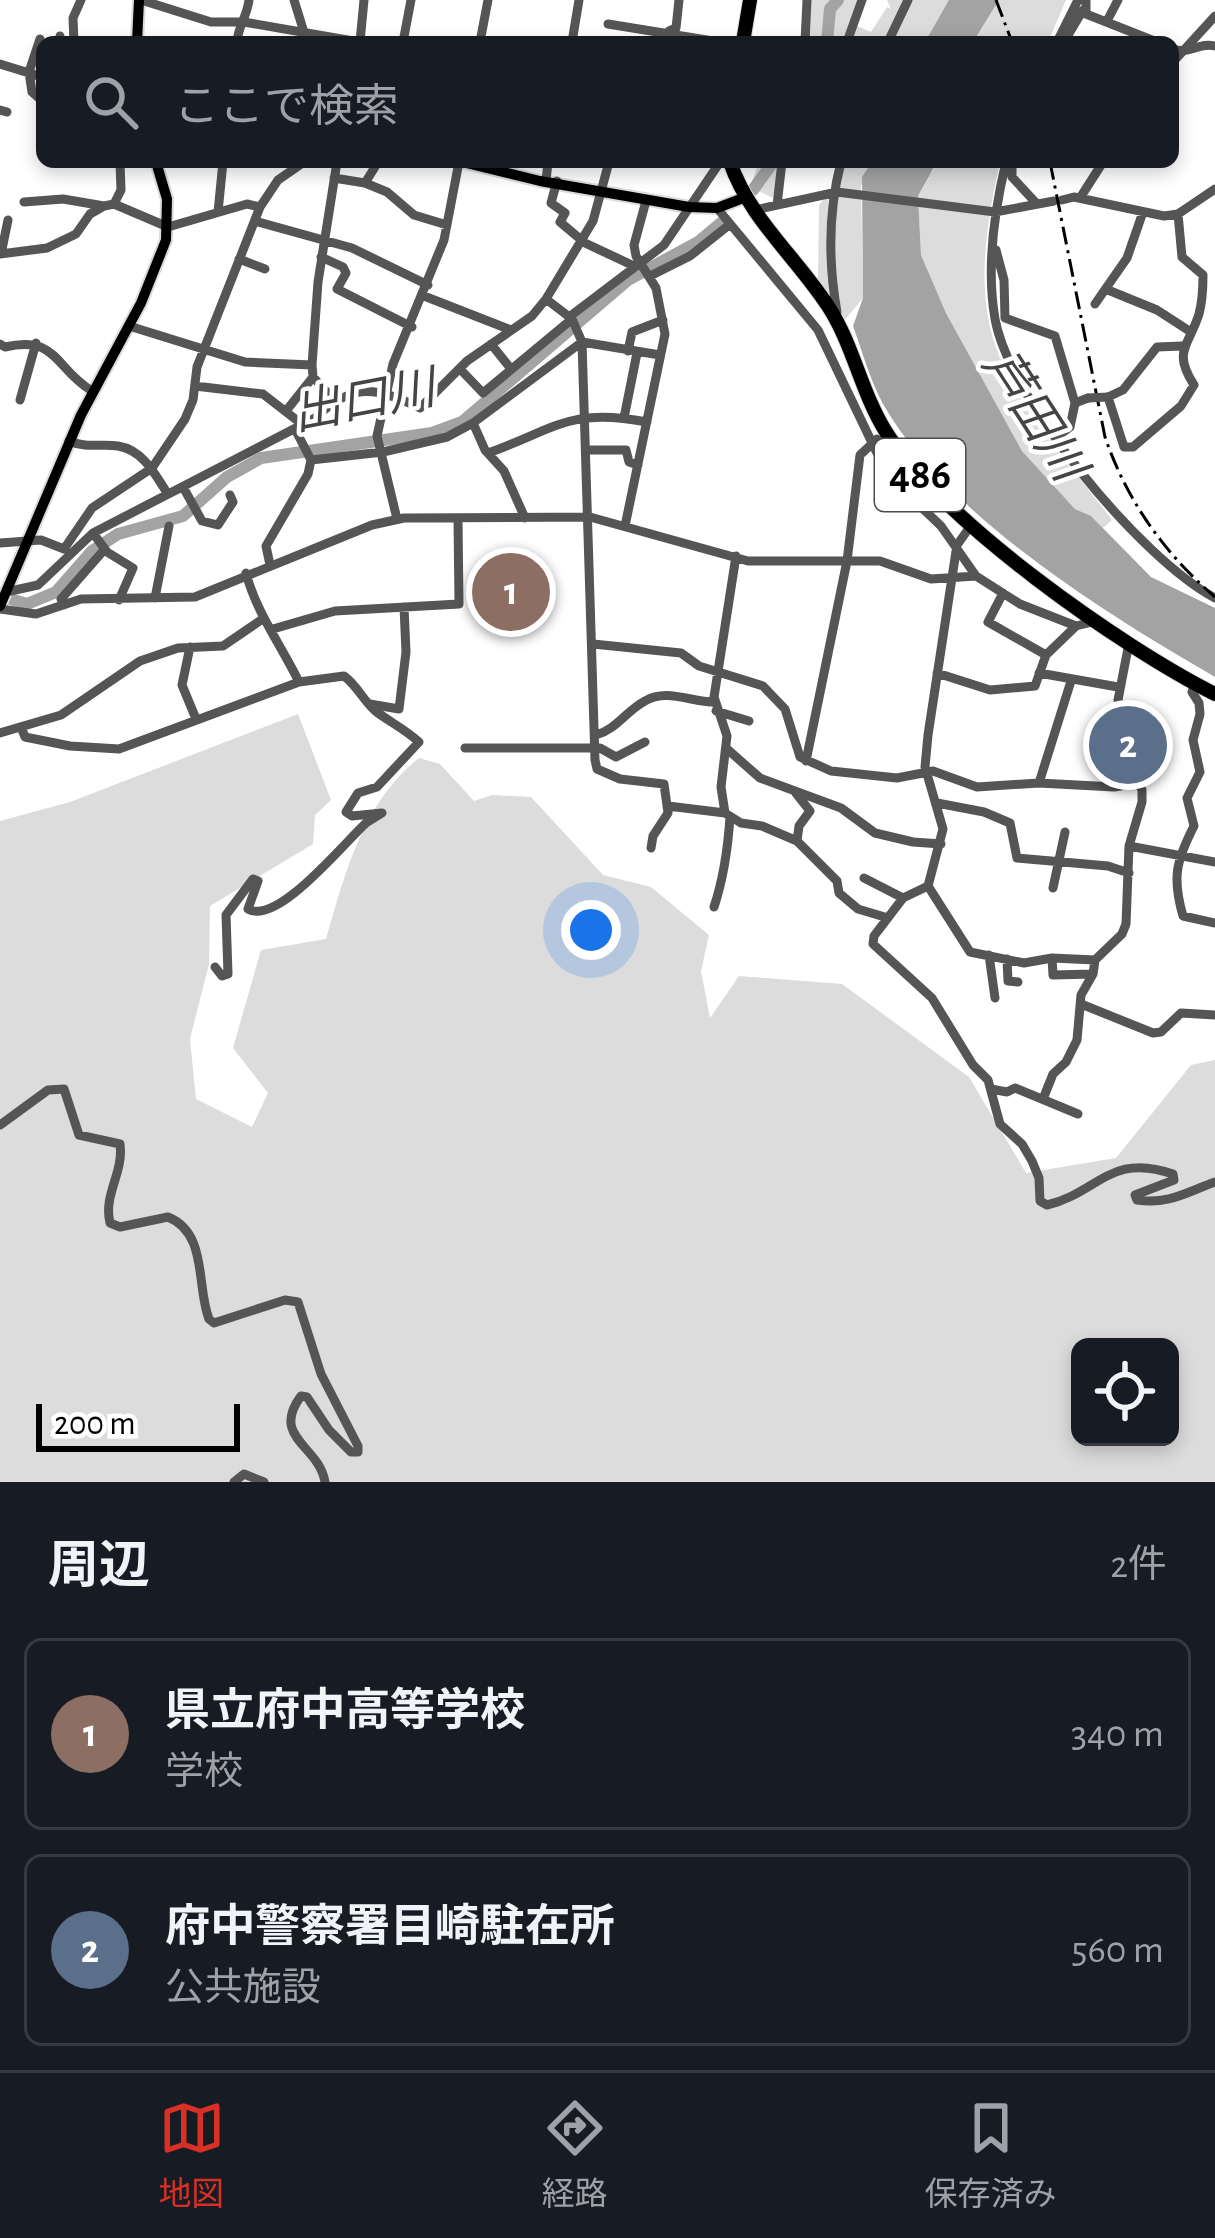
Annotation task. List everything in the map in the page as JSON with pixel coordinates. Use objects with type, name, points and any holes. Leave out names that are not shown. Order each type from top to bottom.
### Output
[{"type":"highway","points":[[744,36],[750,0]]},
{"type":"highway","name":"486","points":[[733,168],[750,203],[833,315],[887,434],[908,462],[972,524],[1096,621],[1215,694]]},
{"type":"main road","points":[[137,36],[140,0]]},
{"type":"main road","points":[[2,603],[69,441],[158,262],[168,227],[167,199],[158,168]]},
{"type":"main road","points":[[489,168],[723,216],[750,203]]},
{"type":"street","points":[[74,36],[73,18],[81,0]]},
{"type":"street","points":[[140,0],[211,22],[244,22],[328,36]]},
{"type":"street","points":[[237,36],[250,0]]},
{"type":"street","points":[[294,0],[304,36]]},
{"type":"street","points":[[360,36],[364,0]]},
{"type":"street","points":[[404,36],[411,0]]},
{"type":"street","points":[[481,36],[488,0]]},
{"type":"street","points":[[573,36],[579,0]]},
{"type":"street","points":[[608,24],[677,34],[679,0]]},
{"type":"street","points":[[805,36],[807,0]]},
{"type":"street","points":[[849,36],[862,0]]},
{"type":"street","points":[[891,36],[908,0]]},
{"type":"street","points":[[1107,21],[1118,0]]},
{"type":"street","points":[[1064,36],[1082,3],[1107,21],[1143,36]]},
{"type":"street","points":[[1179,50],[1215,16]]},
{"type":"street","points":[[1179,53],[1204,44],[1215,46]]},
{"type":"street","points":[[36,51],[29,72],[36,96]]},
{"type":"street","points":[[0,64],[36,74]]},
{"type":"street","points":[[8,220],[0,254],[47,248],[76,233],[90,214],[109,205],[121,190],[120,168]]},
{"type":"street","points":[[218,212],[222,168]]},
{"type":"street","points":[[0,543],[41,539],[64,548],[92,508],[152,468],[184,418],[205,349],[260,207],[278,180],[295,168]]},
{"type":"street","points":[[286,411],[312,371],[336,168]]},
{"type":"street","points":[[365,183],[374,168]]},
{"type":"street","points":[[397,519],[377,436],[393,364],[426,290],[460,168]]},
{"type":"street","points":[[549,168],[551,203],[565,213],[560,222],[583,241],[637,264],[650,276],[663,320],[625,526]]},
{"type":"street","points":[[609,168],[583,241],[546,299],[420,408],[386,392],[353,392],[334,400],[299,427],[231,458],[95,536],[45,581],[2,603],[8,612],[36,614],[81,598],[195,597],[246,573],[397,519],[590,517],[760,561],[880,561],[931,580],[976,576]]},
{"type":"street","points":[[460,369],[483,393],[664,245],[716,168]]},
{"type":"street","points":[[777,205],[781,168]]},
{"type":"street","points":[[833,315],[837,312],[830,251],[840,168]]},
{"type":"street","points":[[1007,168],[993,212],[992,288],[1003,349],[1017,380],[1055,438],[1120,518],[1215,598]]},
{"type":"street","points":[[1010,168],[1012,177],[1037,204]]},
{"type":"street","points":[[1080,199],[1099,168]]},
{"type":"street","points":[[334,178],[387,192],[414,215],[447,225]]},
{"type":"street","points":[[750,203],[777,205],[835,192],[993,212],[1080,199],[1178,214],[1215,189]]},
{"type":"street","points":[[25,202],[89,200],[168,227],[266,195]]},
{"type":"street","points":[[637,264],[634,245],[646,201]]},
{"type":"street","points":[[248,204],[260,207]]},
{"type":"street","points":[[1095,304],[1127,258],[1142,212]]},
{"type":"street","points":[[1108,397],[1121,442],[1128,449],[1187,400],[1194,385],[1182,366],[1182,346],[1201,309],[1203,275],[1182,256],[1178,214]]},
{"type":"street","points":[[650,276],[690,256],[723,216],[818,330],[897,484],[941,526],[976,576],[1076,626]]},
{"type":"street","points":[[256,220],[352,248],[511,330]]},
{"type":"street","points":[[993,249],[1004,280],[1005,318],[1055,336],[1075,403],[1070,428],[1055,438]]},
{"type":"street","points":[[322,257],[346,273],[337,289],[412,327]]},
{"type":"street","points":[[239,259],[265,269]]},
{"type":"street","points":[[1108,290],[1157,310],[1191,332]]},
{"type":"street","points":[[546,299],[571,318],[581,337],[597,769],[620,778],[664,784],[668,806],[651,848]]},
{"type":"street","points":[[624,418],[632,332],[663,320]]},
{"type":"street","points":[[129,326],[245,362],[312,371],[334,400]]},
{"type":"street","points":[[581,337],[660,356]]},
{"type":"street","points":[[311,460],[447,437],[472,423],[581,337]]},
{"type":"street","points":[[0,344],[36,343],[53,351],[69,377],[92,391]]},
{"type":"street","points":[[20,400],[36,343]]},
{"type":"street","points":[[491,344],[511,369]]},
{"type":"street","points":[[1075,403],[1123,390],[1157,347],[1182,346]]},
{"type":"street","points":[[195,386],[263,394],[299,427],[301,444],[311,460],[308,474],[266,546],[270,565]]},
{"type":"street","points":[[488,453],[554,423],[584,415],[646,422]]},
{"type":"street","points":[[472,423],[504,471],[525,518]]},
{"type":"street","points":[[806,760],[847,561],[860,454],[887,434]]},
{"type":"street","points":[[69,441],[86,448],[120,446],[143,457],[167,494]]},
{"type":"street","points":[[586,450],[626,450],[629,462],[638,465]]},
{"type":"street","points":[[183,487],[202,520],[218,525],[230,511],[230,495]]},
{"type":"street","points":[[273,629],[335,611],[459,604],[458,519]]},
{"type":"street","points":[[972,524],[956,549],[926,772],[943,820],[941,844],[928,886],[903,898],[873,944],[932,998],[992,1089],[1000,1124],[1032,1161],[1040,1201],[1047,1205],[1080,1193],[1105,1174],[1120,1170],[1173,1174],[1169,1183],[1136,1195],[1137,1200],[1148,1202],[1175,1199],[1215,1182]]},
{"type":"street","points":[[155,598],[169,526]]},
{"type":"street","points":[[95,536],[104,550],[133,568],[119,600]]},
{"type":"street","points":[[64,605],[61,599],[104,550]]},
{"type":"street","points":[[714,907],[722,884],[728,815],[721,787],[728,736],[715,706],[719,644],[736,556]]},
{"type":"street","points":[[246,573],[253,598],[299,682]]},
{"type":"street","points":[[1003,593],[988,622],[1046,655]]},
{"type":"street","points":[[397,715],[406,652],[404,607]]},
{"type":"street","points":[[0,734],[61,715],[140,661],[162,652],[223,646],[264,618]]},
{"type":"street","points":[[937,673],[990,690],[1035,686],[1046,655],[1076,626],[1096,621]]},
{"type":"street","points":[[1043,1100],[1053,1074],[1066,1062],[1077,1040],[1081,1004],[1095,960],[1126,924],[1130,846],[1142,802],[1133,771],[1136,732],[1122,709],[1118,687],[1129,643]]},
{"type":"street","points":[[593,644],[681,653],[718,671],[749,678],[775,696],[791,726],[796,753],[831,771],[908,779],[926,772],[977,787],[1039,783],[1114,788],[1138,783]]},
{"type":"street","points":[[190,647],[182,685],[196,719]]},
{"type":"street","points":[[1039,674],[1118,687]]},
{"type":"street","points":[[21,727],[25,737],[119,749],[299,682],[344,676],[358,686],[374,712],[397,715],[419,742],[377,787],[358,793],[346,812],[352,816],[382,813],[282,904],[260,914],[248,909],[258,885],[253,879],[226,915],[228,974],[222,976],[214,967]]},
{"type":"street","points":[[1039,783],[1072,681]]},
{"type":"street","points":[[1194,684],[1200,714],[1193,740],[1200,772],[1187,798],[1194,826],[1174,885],[1183,916],[1215,923]]},
{"type":"street","points":[[596,734],[610,730],[647,698],[670,694],[749,721]]},
{"type":"street","points":[[465,748],[595,748],[616,757],[645,742]]},
{"type":"street","points":[[727,748],[760,778],[841,808],[890,838],[941,844]]},
{"type":"street","points":[[1200,772],[1215,781]]},
{"type":"street","points":[[795,792],[810,811],[799,826],[796,841]]},
{"type":"street","points":[[937,803],[984,812],[1010,824],[1017,858],[1108,866],[1129,873]]},
{"type":"street","points":[[668,806],[728,815],[796,841],[858,909],[888,918]]},
{"type":"street","points":[[777,833],[799,826]]},
{"type":"street","points":[[1053,888],[1065,832]]},
{"type":"street","points":[[1130,846],[1215,862]]},
{"type":"street","points":[[864,878],[903,898]]},
{"type":"street","points":[[928,886],[970,952],[1024,963],[1052,958],[1095,960]]},
{"type":"street","points":[[988,956],[995,998]]},
{"type":"street","points":[[1052,958],[1053,975],[1093,974]]},
{"type":"street","points":[[1007,959],[1008,981],[1018,982]]},
{"type":"street","points":[[1081,1004],[1153,1033],[1161,1032],[1181,1013],[1215,1016]]},
{"type":"street","points":[[992,1089],[1007,1092],[1015,1088],[1078,1114]]},
{"type":"street","points":[[0,1125],[48,1090],[64,1089],[79,1135],[120,1144],[120,1167],[107,1202],[110,1223],[120,1227],[168,1217],[186,1228],[198,1260],[209,1319],[214,1323],[284,1300],[298,1302],[321,1374],[358,1446],[358,1452],[352,1452],[302,1396],[292,1411],[290,1426],[299,1444],[319,1463],[325,1482]]},
{"type":"street","points":[[234,1482],[244,1474],[265,1482]]},
{"type":"shaded area","points":[[810,0],[859,0],[846,36],[808,36]]},
{"type":"shaded area","points":[[887,0],[905,0],[888,36],[853,36],[857,26],[871,32],[887,7],[891,9]]},
{"type":"shaded area","points":[[912,0],[950,0],[933,36],[895,36]]},
{"type":"shaded area","points":[[949,0],[999,0],[977,36],[928,36]]},
{"type":"shaded area","points":[[999,0],[1066,0],[1051,36],[977,36]]},
{"type":"shaded area","points":[[757,168],[779,168],[773,198],[750,187]]},
{"type":"shaded area","points":[[843,168],[869,168],[861,186],[863,298],[844,321],[833,242]]},
{"type":"shaded area","points":[[868,168],[934,168],[918,196],[921,255],[946,313],[1022,451],[1075,509],[1091,516],[1151,577],[1215,608],[1215,677],[1032,558],[946,485],[911,445],[883,404],[853,326],[863,298],[862,177]]},
{"type":"shaded area","points":[[934,168],[999,168],[985,259],[985,298],[995,345],[1021,399],[1112,520],[1103,528],[1075,509],[1022,451],[946,313],[921,255],[918,196]]},
{"type":"shaded area","points":[[823,199],[828,199],[832,301],[818,279]]},
{"type":"shaded area","points":[[298,714],[331,800],[315,815],[313,844],[210,906],[209,964],[190,1039],[196,1099],[252,1127],[268,1093],[233,1048],[261,950],[326,939],[349,864],[370,817],[419,758],[440,764],[474,801],[492,795],[531,797],[603,875],[651,887],[709,935],[701,971],[710,1018],[739,976],[842,984],[969,1077],[1026,1173],[1116,1158],[1191,1065],[1215,1060],[1215,1482],[0,1482],[0,821],[70,802]]},
{"type":"waterway","name":"出口川","points":[[828,36],[830,9],[838,0]]},
{"type":"waterway","name":"出口川","points":[[753,190],[769,168]]},
{"type":"waterway","name":"出口川","points":[[0,596],[27,604],[56,592],[92,551],[118,534],[183,516],[227,477],[261,458],[432,433],[462,422],[628,280],[698,242],[722,222]]},
{"type":"railway","points":[[996,0],[1010,36]]},
{"type":"railway","points":[[1051,168],[1105,437],[1124,483],[1149,524],[1215,597]]},
{"type":"place","name":"県立府中高等学校","points":[[511,592]]},
{"type":"place","name":"府中警察署目崎駐在所","points":[[1128,745]]},
{"type":"water label","name":"芦田川","points":[[1033,416]]}]
